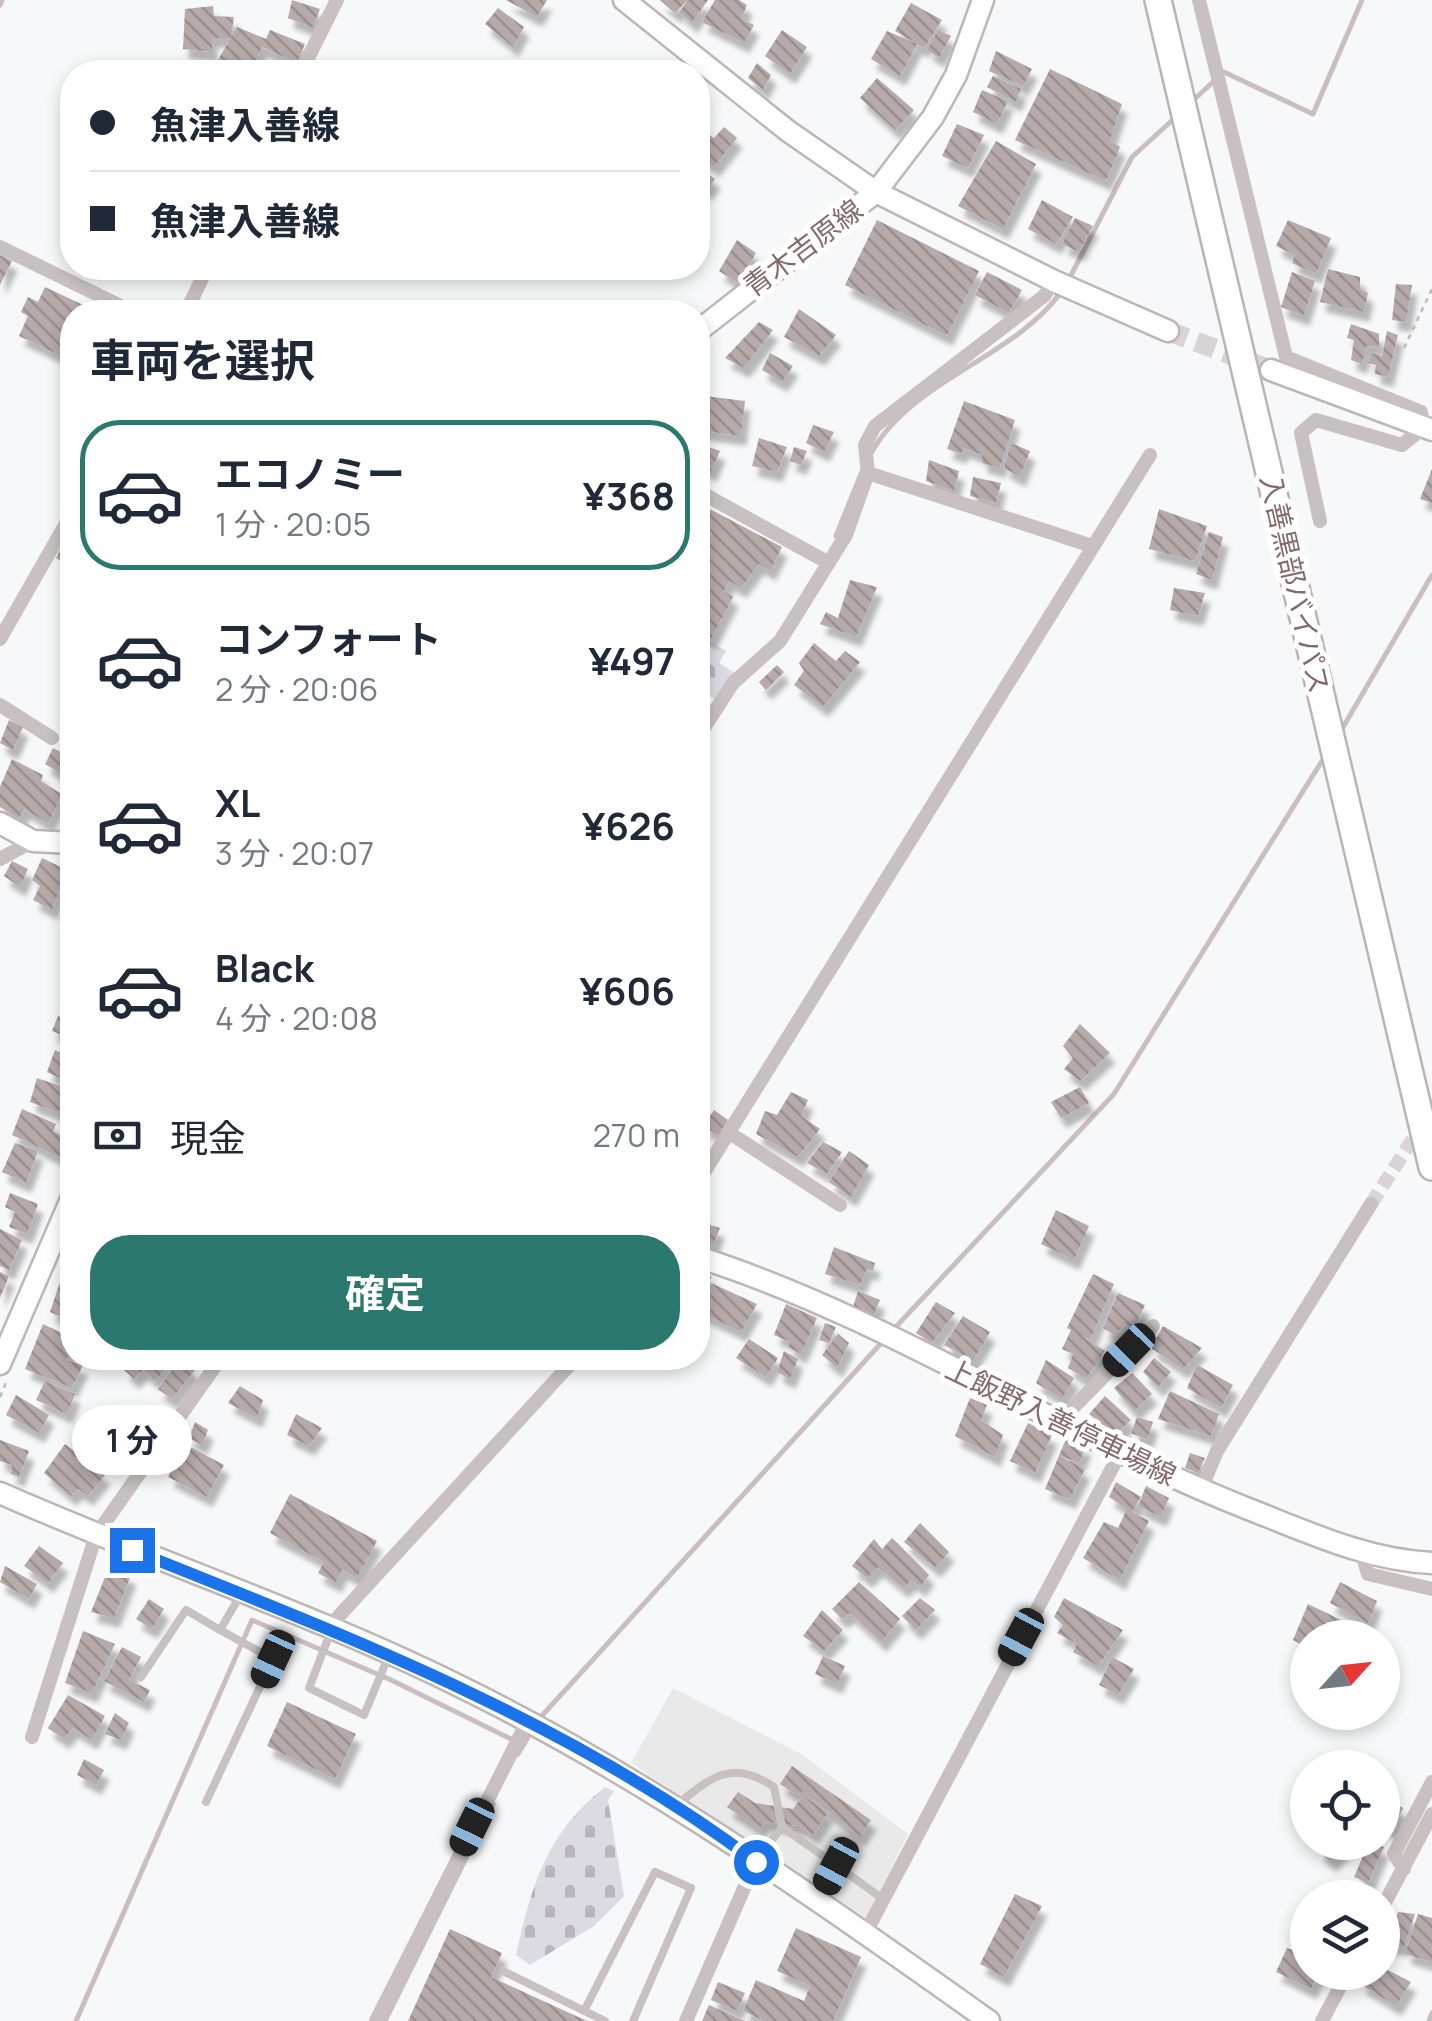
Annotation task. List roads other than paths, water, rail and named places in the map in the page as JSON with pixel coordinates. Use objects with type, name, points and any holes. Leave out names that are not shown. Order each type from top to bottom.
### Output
[{"type":"highway","name":"入善黒部バイパス","points":[[1158,0],[1432,1168]]},
{"type":"main road","points":[[624,0],[699,60]]},
{"type":"main road","name":"青木吉原線","points":[[710,321],[876,192],[940,104],[976,29],[983,0]]},
{"type":"main road","points":[[710,69],[788,131],[876,192],[1054,282],[1168,332]]},
{"type":"main road","points":[[1271,370],[1428,428]]},
{"type":"main road","points":[[0,822],[33,841],[60,842]]},
{"type":"main road","points":[[0,1364],[60,1225]]},
{"type":"main road","name":"上飯野入善停車場線","points":[[710,1261],[800,1294],[1200,1490],[1361,1551],[1432,1562]]},
{"type":"main road","points":[[0,1493],[96,1536],[332,1630],[527,1722],[675,1807],[989,2021]]},
{"type":"street","points":[[307,60],[337,0]]},
{"type":"street","points":[[1199,0],[1286,357],[1421,412],[1428,428],[1402,444],[1316,420],[1301,433],[1320,522]]},
{"type":"street","points":[[0,247],[60,276]]},
{"type":"street","points":[[68,280],[108,300]]},
{"type":"street","points":[[710,718],[733,683],[780,641],[846,535],[868,473],[866,445],[875,426],[1044,296],[1054,282]]},
{"type":"street","points":[[710,1162],[1150,454]]},
{"type":"street","points":[[868,473],[1092,546]]},
{"type":"street","points":[[710,497],[829,563]]},
{"type":"street","points":[[0,639],[60,534]]},
{"type":"street","points":[[0,705],[52,738]]},
{"type":"street","points":[[0,859],[33,841]]},
{"type":"street","points":[[728,1132],[840,1205]]},
{"type":"street","points":[[1200,1490],[1217,1451],[1371,1204]]},
{"type":"street","points":[[1059,1422],[1153,1326]]},
{"type":"street","points":[[32,1737],[96,1536],[212,1370]]},
{"type":"street","points":[[332,1630],[338,1616],[565,1370]]},
{"type":"street","points":[[865,1934],[1120,1453]]},
{"type":"street","points":[[1361,1551],[1368,1574],[1432,1589]]},
{"type":"street","points":[[376,2021],[527,1722]]},
{"type":"street","points":[[1404,1869],[1394,1854],[1432,1782]]},
{"type":"street","points":[[1398,1880],[1432,1814]]},
{"type":"street","points":[[686,2021],[756,1862]]},
{"type":"street","points":[[1322,2021],[1338,1990]]},
{"type":"lane","points":[[220,1630],[240,1594]]},
{"type":"lane","points":[[141,1677],[186,1610],[273,1659],[206,1802]]},
{"type":"lane","points":[[332,1630],[308,1688],[364,1716],[389,1655]]},
{"type":"lane","points":[[675,1807],[712,1776],[752,1772],[774,1787],[782,1827],[883,1900]]},
{"type":"lane","points":[[756,1862],[782,1827]]},
{"type":"lane","points":[[816,1902],[836,1866]]},
{"type":"lane","points":[[584,2011],[656,1872],[690,1888],[633,2021]]},
{"type":"lane","points":[[503,1971],[605,2021]]},
{"type":"waterway","points":[[0,5],[2,0]]},
{"type":"waterway","points":[[1189,104],[1224,72],[1313,114],[1362,0]]},
{"type":"waterway","points":[[1067,283],[1132,157],[1178,115]]},
{"type":"waterway","points":[[870,455],[910,407],[1017,335],[1061,292]]},
{"type":"waterway","points":[[836,536],[863,469]]},
{"type":"waterway","points":[[1339,734],[1432,575]]},
{"type":"waterway","points":[[891,1332],[1114,1094],[1325,756]]},
{"type":"waterway","points":[[538,1720],[884,1340]]},
{"type":"waterway","points":[[76,2021],[252,1620],[391,1680],[515,1741]]},
{"type":"waterway","points":[[518,1754],[533,1729]]},
{"type":"waterway","points":[[385,2021],[493,1804]]},
{"type":"waterway","points":[[1429,2021],[1432,2013]]},
{"type":"tunnel","points":[[1168,331],[1271,370]]},
{"type":"tunnel","points":[[1371,1204],[1432,1109]]}]
